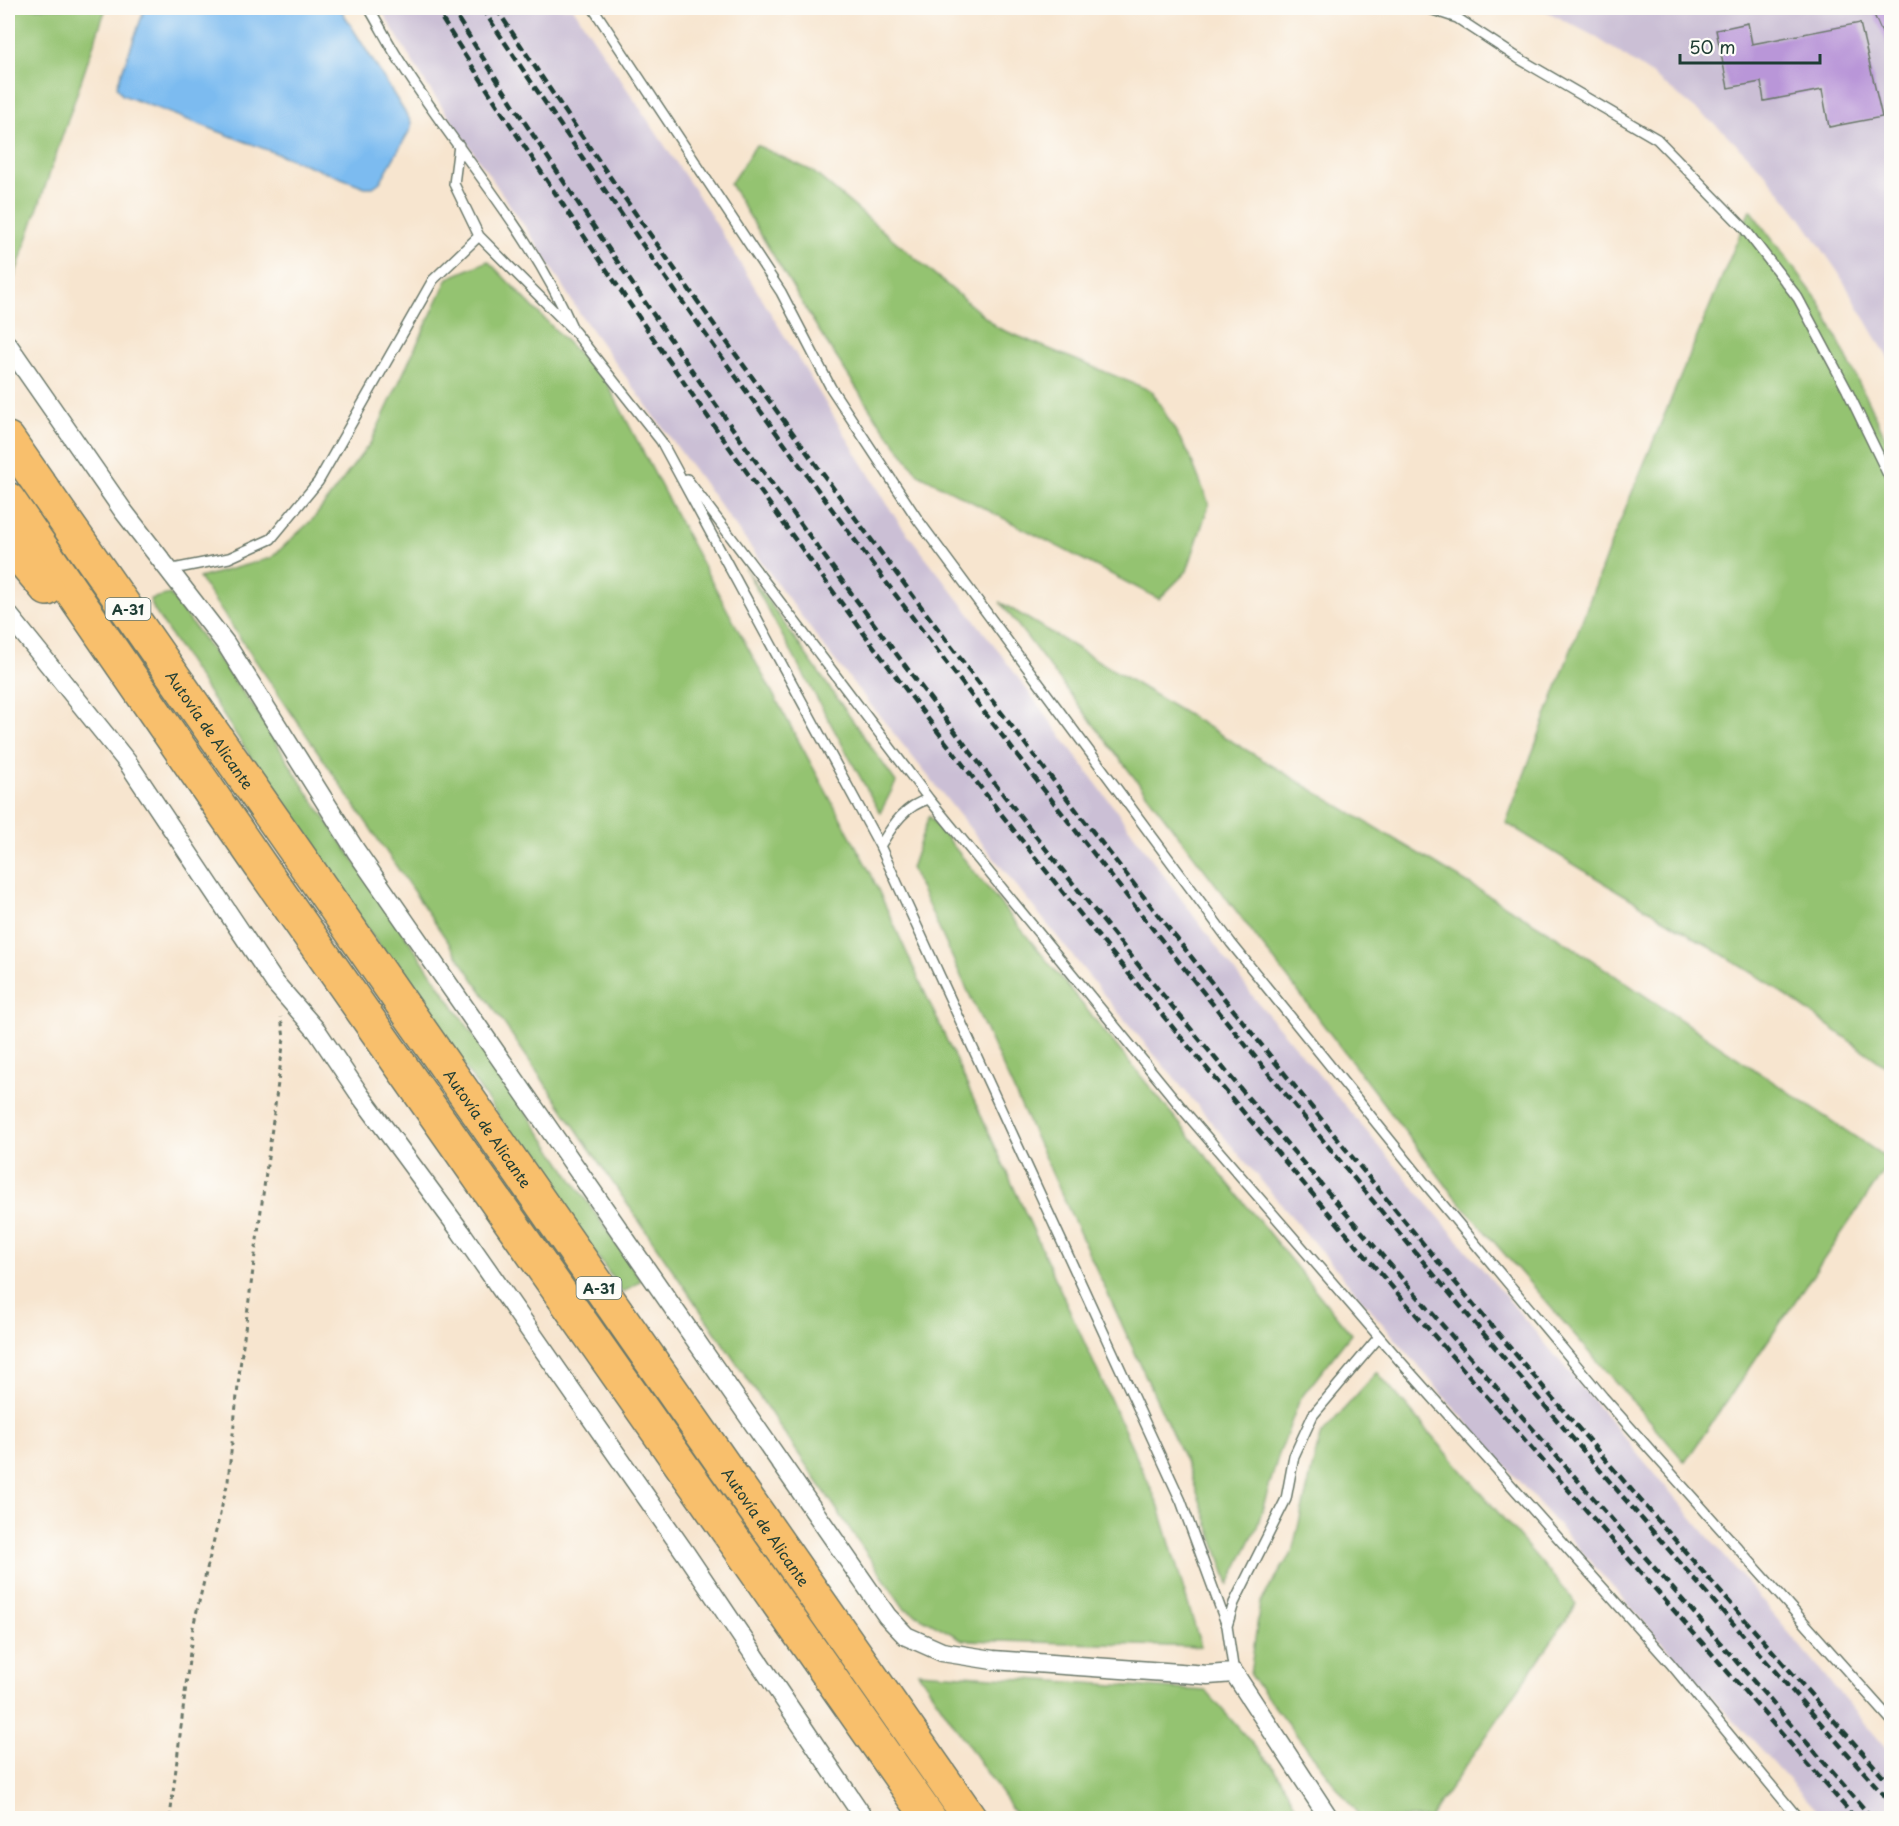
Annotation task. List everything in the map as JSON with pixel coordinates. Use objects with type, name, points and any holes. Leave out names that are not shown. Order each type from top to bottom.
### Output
[{"type":"highway","name":"Autovía de Alicante","points":[[8,411],[16,450],[969,1818]]},
{"type":"highway","name":"A-31","points":[[8,499],[260,865],[929,1818]]},
{"type":"highway","points":[[8,543],[76,622],[112,650]]},
{"type":"street","points":[[8,345],[167,570],[226,644],[356,851],[887,1616],[906,1636],[942,1652],[993,1660],[1208,1675],[1234,1672],[1329,1818]]},
{"type":"street","points":[[8,614],[128,764],[275,983],[317,1031],[354,1087],[461,1232],[673,1535],[864,1818]]},
{"type":"lane","points":[[369,8],[401,63],[556,290],[574,332]]},
{"type":"lane","points":[[593,8],[781,292],[831,388],[918,520],[1231,943],[1428,1187],[1603,1397],[1892,1721]]},
{"type":"lane","points":[[1427,8],[1457,18],[1518,58],[1658,139],[1744,228],[1798,298],[1892,483]]},
{"type":"lane","points":[[1457,18],[1458,8]]},
{"type":"lane","points":[[459,145],[454,183],[479,236],[574,332],[929,799],[1185,1112],[1380,1337],[1670,1663],[1798,1818]]},
{"type":"lane","points":[[167,570],[229,558],[272,539],[318,482],[433,280],[479,236]]},
{"type":"lane","points":[[665,449],[880,846],[1176,1490],[1227,1626],[1234,1672]]},
{"type":"lane","points":[[880,846],[895,820],[916,803],[929,799]]},
{"type":"lane","points":[[1227,1626],[1234,1603],[1286,1499],[1294,1456],[1313,1415],[1380,1337]]},
{"type":"path","points":[[170,1818],[193,1627],[228,1481],[243,1347],[268,1171],[284,1038],[275,983]]},
{"type":"shaded area","points":[[380,8],[573,8],[707,209],[897,520],[997,649],[1255,999],[1891,1754],[1891,1818],[1824,1818],[1664,1645],[1448,1401],[1113,1006],[821,643],[580,314],[534,240],[425,82]]},
{"type":"shaded area","points":[[1540,8],[1891,8],[1891,363],[1838,272],[1798,214],[1765,173],[1723,131],[1650,73],[1594,36]]},
{"type":"green space","points":[[8,8],[106,8],[13,281],[8,265]]},
{"type":"green space","points":[[756,145],[812,171],[998,328],[1152,391],[1189,454],[1209,504],[1187,571],[1159,599],[918,474],[872,412],[818,329],[730,184]]},
{"type":"green space","points":[[1750,210],[1820,303],[1891,449],[1891,1070],[1761,978],[1506,823],[1613,538]]},
{"type":"green space","points":[[488,261],[607,383],[686,534],[870,872],[1158,1504],[1201,1647],[963,1640],[904,1608],[199,578],[271,558],[314,518],[371,442],[448,278]]},
{"type":"green space","points":[[745,568],[896,782],[880,813]]},
{"type":"green space","points":[[170,594],[256,710],[305,789],[641,1280],[623,1293],[314,853],[154,610],[150,599]]},
{"type":"green space","points":[[1000,602],[1559,938],[1891,1161],[1685,1462],[1455,1197]]},
{"type":"green space","points":[[929,816],[1351,1334],[1300,1399],[1278,1457],[1257,1527],[1229,1584],[1190,1472],[911,868]]},
{"type":"green space","points":[[1377,1372],[1577,1604],[1430,1818],[1361,1818],[1250,1675],[1260,1603],[1292,1552],[1320,1436]]},
{"type":"green space","points":[[918,1672],[1206,1691],[1277,1772],[1302,1818],[1018,1818]]},
{"type":"water","points":[[145,8],[340,8],[411,122],[411,128],[380,182],[373,187],[365,187],[122,95],[117,86]]},
{"type":"building","points":[[1871,8],[1892,8],[1892,55]]},
{"type":"building","points":[[1748,23],[1752,44],[1860,23],[1882,117],[1829,127],[1822,90],[1764,101],[1761,82],[1728,88],[1716,30]]},
{"type":"railway","points":[[435,8],[590,245],[751,478],[834,593],[1006,820],[1094,931],[1280,1156],[1855,1818]]},
{"type":"railway","points":[[451,8],[531,132],[696,377],[869,617],[1048,852],[1229,1075],[1320,1182],[1872,1818]]},
{"type":"railway","points":[[482,8],[593,173],[824,498],[944,659],[1189,975],[1314,1130],[1552,1414],[1892,1804]]},
{"type":"railway","points":[[496,8],[627,202],[763,393],[927,615],[1145,899],[1369,1178],[1555,1401],[1892,1786]]}]
